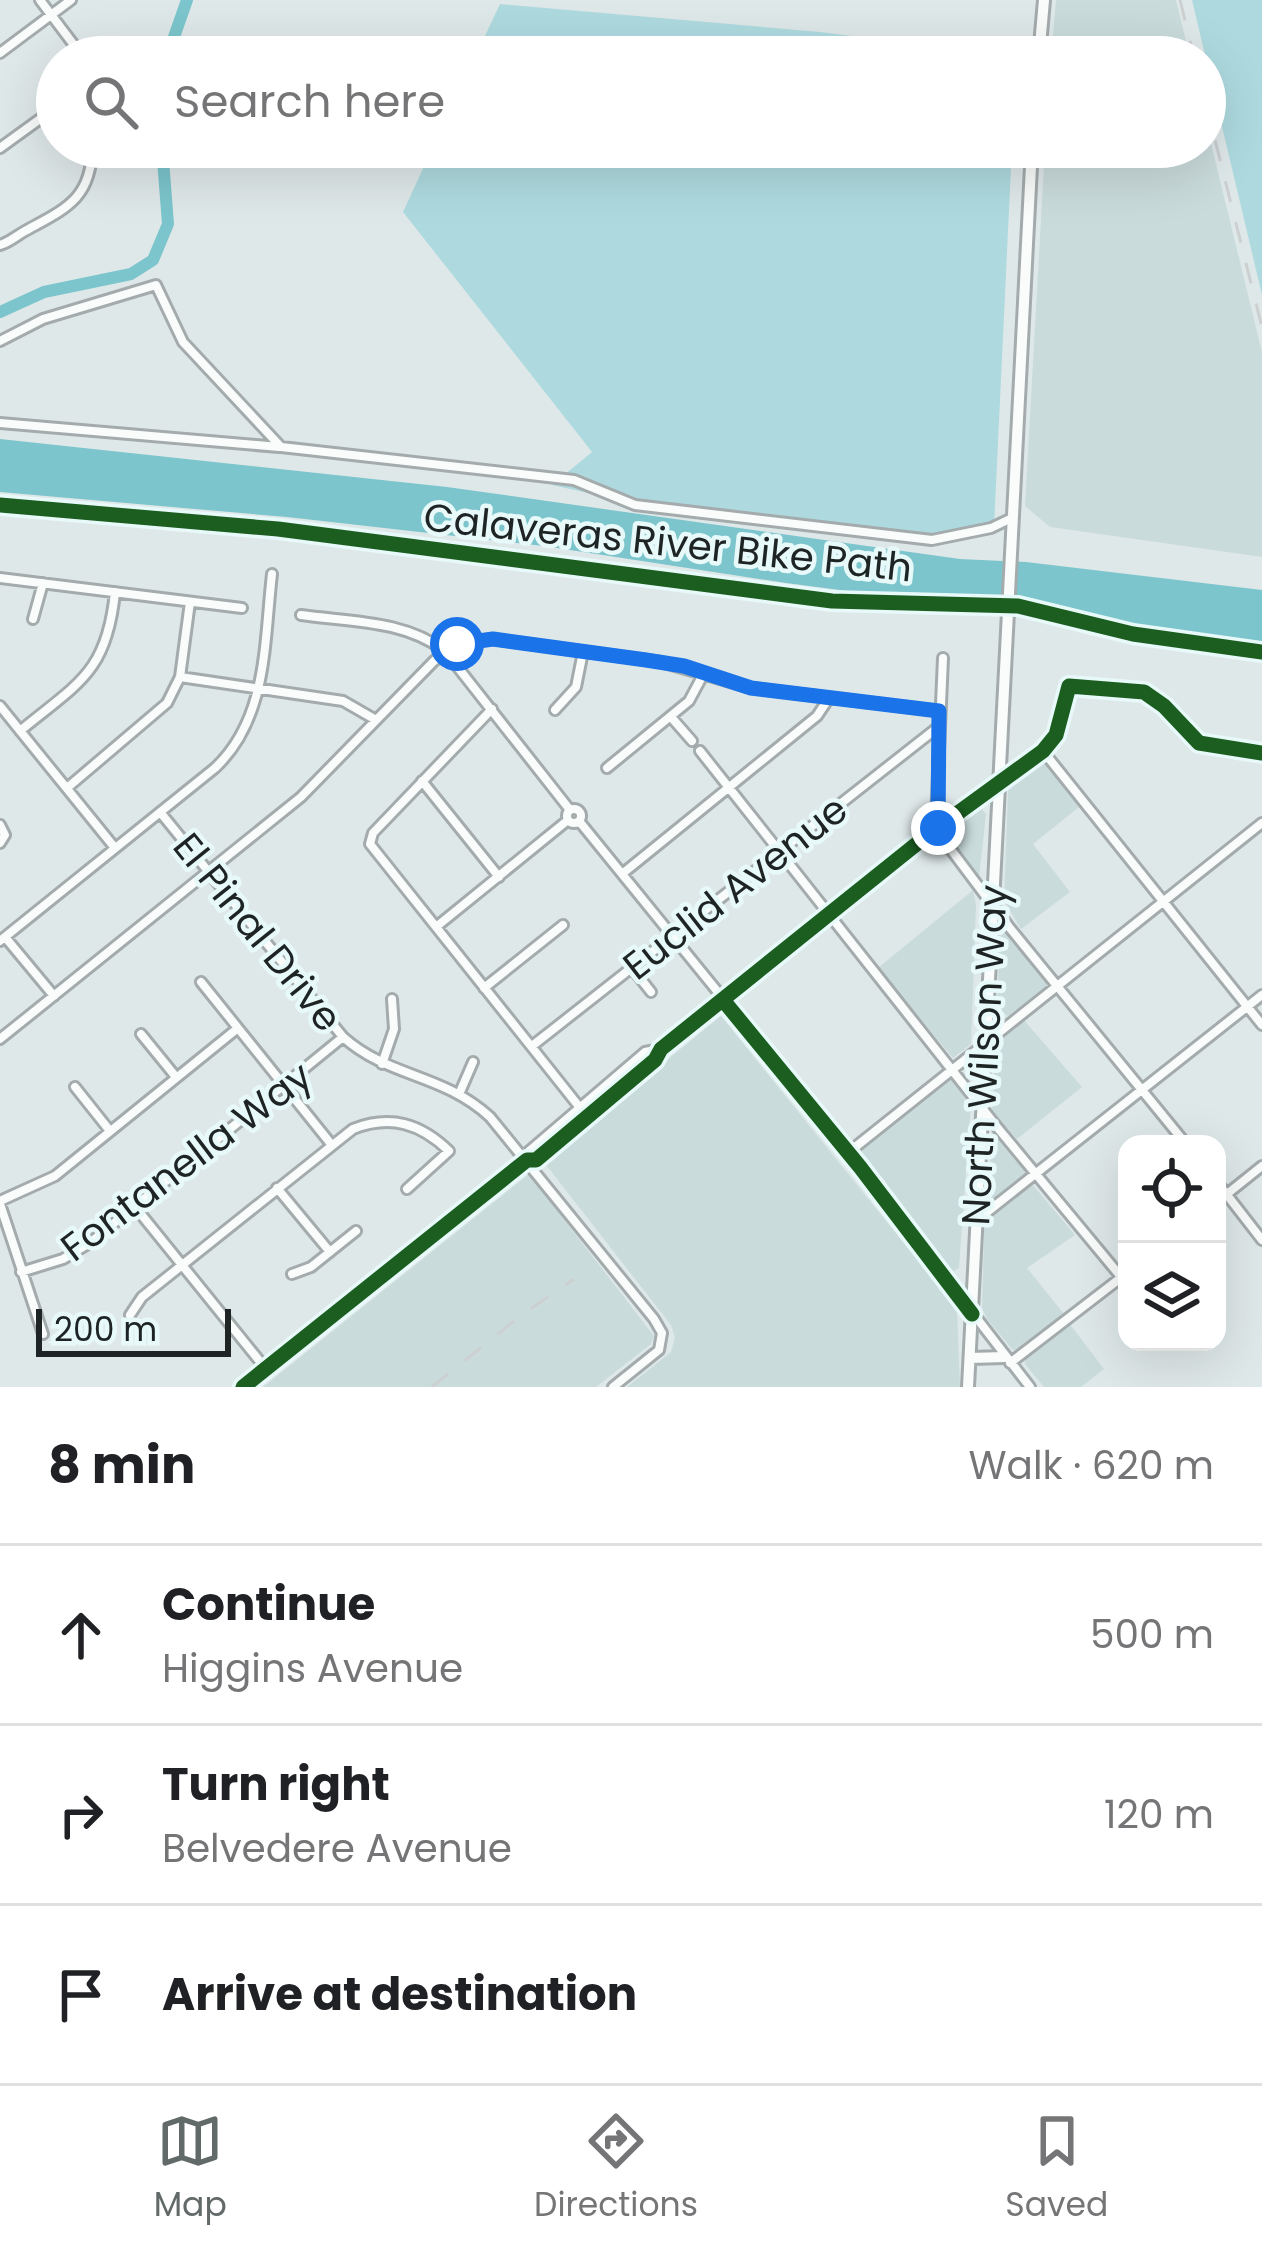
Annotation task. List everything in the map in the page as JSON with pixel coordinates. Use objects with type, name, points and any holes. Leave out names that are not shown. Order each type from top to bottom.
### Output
[{"type":"main road","points":[[1041,36],[1044,0]]},
{"type":"main road","name":"North Wilson Way","points":[[968,1387],[1031,168]]},
{"type":"main road","points":[[970,1358],[1007,1360]]},
{"type":"street","points":[[40,0],[67,36]]},
{"type":"street","points":[[0,52],[71,0]]},
{"type":"street","points":[[0,148],[36,121]]},
{"type":"street","points":[[0,245],[61,213],[74,201],[89,168]]},
{"type":"street","points":[[0,341],[43,319],[156,285],[182,342],[280,446]]},
{"type":"street","points":[[0,423],[280,446],[574,480],[635,505],[932,540],[992,528],[1012,518]]},
{"type":"street","points":[[54,996],[3,939],[227,756],[250,723],[259,688],[272,574]]},
{"type":"street","points":[[0,578],[242,608]]},
{"type":"street","points":[[32,619],[43,583]]},
{"type":"street","points":[[20,731],[92,671],[112,628],[115,592]]},
{"type":"street","points":[[67,788],[158,714],[180,677],[190,602]]},
{"type":"street","points":[[301,615],[403,628],[445,651],[572,817],[849,1153],[1030,1387]]},
{"type":"street","points":[[0,1040],[301,796],[445,651],[469,640],[493,639],[661,662],[751,688],[939,711]]},
{"type":"street","points":[[555,710],[576,687],[584,652]]},
{"type":"street","points":[[943,658],[938,828],[993,906],[1179,1135]]},
{"type":"street","points":[[607,768],[689,701],[704,673]]},
{"type":"street","points":[[180,677],[343,700],[376,720]]},
{"type":"street","points":[[243,1387],[526,1160],[529,1152],[646,1052],[661,1049],[1042,751],[1056,735],[1070,686],[1144,692],[1198,743],[1262,753]]},
{"type":"street","points":[[622,874],[817,716],[830,698]]},
{"type":"street","points":[[0,706],[115,848]]},
{"type":"street","points":[[492,709],[369,840],[581,1109]]},
{"type":"street","points":[[671,717],[692,741]]},
{"type":"street","name":"Euclid Avenue","points":[[532,1046],[939,727]]},
{"type":"street","points":[[700,751],[1118,1270]]},
{"type":"street","points":[[1042,751],[1262,1024]]},
{"type":"street","points":[[422,782],[499,877]]},
{"type":"street","name":"El Pinal Drive","points":[[160,812],[343,1037],[382,1064],[460,1092],[490,1117],[526,1160],[662,1333],[659,1349],[613,1387]]},
{"type":"street","points":[[436,927],[572,817]]},
{"type":"street","points":[[849,1153],[1262,823]]},
{"type":"street","points":[[0,825],[5,835],[0,843]]},
{"type":"street","points":[[484,988],[562,926]]},
{"type":"street","points":[[632,969],[651,992]]},
{"type":"street","points":[[201,982],[331,1144]]},
{"type":"street","points":[[976,1221],[1262,994]]},
{"type":"street","points":[[382,1064],[394,1029],[392,999]]},
{"type":"street","points":[[43,1334],[0,1202],[44,1184],[238,1028]]},
{"type":"street","points":[[141,1034],[176,1077]]},
{"type":"street","name":"Fontanella Way","points":[[21,1272],[78,1250],[136,1208],[343,1037]]},
{"type":"street","points":[[526,1160],[536,1160],[580,1124],[656,1060],[661,1049]]},
{"type":"street","points":[[460,1092],[473,1062]]},
{"type":"street","points":[[75,1087],[110,1131]]},
{"type":"street","points":[[130,1315],[142,1297],[331,1144],[364,1124],[392,1121],[416,1127],[449,1151],[406,1189]]},
{"type":"street","points":[[1262,1166],[1226,1194],[1262,1240]]},
{"type":"street","points":[[277,1188],[330,1252]]},
{"type":"street","points":[[136,1208],[266,1369]]},
{"type":"street","points":[[292,1274],[311,1267],[356,1231]]},
{"type":"street","points":[[1007,1360],[1118,1283]]},
{"type":"shaded area","points":[[1056,0],[1176,0],[1185,36],[1053,36]]},
{"type":"shaded area","points":[[1192,0],[1262,0],[1262,295],[1226,143],[1226,36],[1201,36]]},
{"type":"shaded area","points":[[500,4],[852,36],[485,36]]},
{"type":"shaded area","points":[[423,168],[1011,168],[994,527],[938,543],[620,500],[552,485],[592,452],[403,212]]},
{"type":"shaded area","points":[[1044,168],[1217,168],[1262,352],[1262,557],[1050,527],[1025,506]]},
{"type":"shaded area","points":[[0,439],[447,487],[960,559],[1026,562],[1262,590],[1262,645],[544,546],[0,492]]},
{"type":"shaded area","points":[[1041,759],[1079,807],[1033,844],[1070,892],[1021,929],[1004,901],[1008,791],[1012,780]]},
{"type":"shaded area","points":[[974,808],[986,814],[979,878],[943,835]]},
{"type":"shaded area","points":[[973,890],[971,1044],[953,1058],[878,968]]},
{"type":"shaded area","points":[[1005,933],[1047,980],[1047,986],[1008,1016],[997,1008],[1000,936]]},
{"type":"shaded area","points":[[721,1016],[957,1309],[960,1387],[627,1387],[671,1352],[675,1338],[671,1325],[543,1161]]},
{"type":"shaded area","points":[[1023,1019],[1082,1087],[1017,1139],[992,1111],[996,1042]]},
{"type":"shaded area","points":[[949,1079],[971,1103],[959,1268],[951,1273],[858,1158],[859,1152]]},
{"type":"shaded area","points":[[992,1131],[1029,1168],[1028,1174],[995,1200],[988,1200]]},
{"type":"shaded area","points":[[529,1174],[654,1336],[651,1344],[596,1387],[263,1387]]},
{"type":"shaded area","points":[[1033,1185],[1075,1235],[1027,1268],[1064,1314],[1013,1350],[982,1308],[984,1231],[987,1219]]},
{"type":"shaded area","points":[[1069,1323],[1104,1369],[1081,1387],[1044,1387],[1025,1358]]},
{"type":"waterway","points":[[174,36],[187,0]]},
{"type":"waterway","points":[[0,312],[44,292],[131,274],[153,260],[168,224],[164,168]]},
{"type":"railway","points":[[1180,0],[1189,36]]},
{"type":"railway","points":[[1222,168],[1262,327]]},
{"type":"railway","points":[[432,1387],[574,1279]]},
{"type":"cycle path","name":"Calaveras River Bike Path","points":[[0,505],[278,529],[832,601],[1018,606],[1133,634],[1262,652]]},
{"type":"cycle path","points":[[243,1387],[527,1160],[536,1160],[655,1060],[661,1049],[929,834],[1043,751],[1056,735],[1069,686],[1144,692],[1199,743],[1262,753]]},
{"type":"cycle path","points":[[723,1000],[972,1314]]},
{"type":"route","points":[[457,644],[493,639],[646,660],[684,666],[751,688],[939,711],[938,828]]}]
